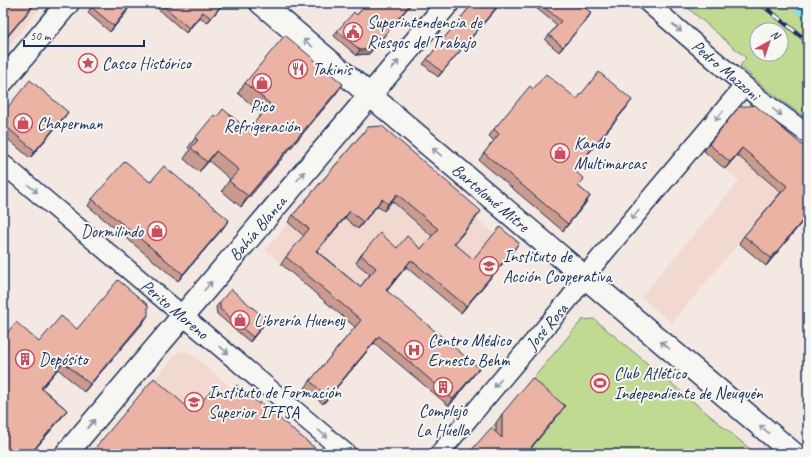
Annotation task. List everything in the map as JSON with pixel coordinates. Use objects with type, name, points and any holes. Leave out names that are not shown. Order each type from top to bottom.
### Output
[{"type":"main road","points":[[3,81],[68,3]]},
{"type":"main road","name":"Bartolomé Mitre","points":[[261,3],[794,454]]},
{"type":"main road","name":"Bahía Blanca","points":[[66,454],[448,3]]},
{"type":"street","name":"Pedro Mazzoni","points":[[648,3],[744,86],[808,134]]},
{"type":"street","name":"José Rosa","points":[[439,454],[570,298],[594,265],[744,86]]},
{"type":"street","name":"Perito Moreno","points":[[3,164],[346,454]]},
{"type":"shaded area","points":[[3,3],[45,3],[3,53]]},
{"type":"shaded area","points":[[734,115],[808,161],[672,323],[641,297],[739,181],[704,151]]},
{"type":"shaded area","points":[[377,133],[514,250],[461,313],[406,267],[356,327],[265,250],[363,134]]},
{"type":"shaded area","name":"Instituto de Formación Superior IFFSA","points":[[188,351],[234,390],[217,454],[139,398],[178,352]]},
{"type":"green space","points":[[682,3],[808,3],[808,120],[765,88],[740,66],[746,58]]},
{"type":"green space","name":"Club Atlético Independiente de Neuquén","points":[[594,319],[756,454],[470,454],[582,320]]},
{"type":"building","points":[[3,3],[35,3],[3,41]]},
{"type":"building","points":[[95,3],[124,3],[129,7],[114,26],[91,7]]},
{"type":"building","points":[[160,3],[223,3],[211,18],[203,12],[189,28]]},
{"type":"building","points":[[367,3],[411,3],[373,49],[360,50],[337,31],[354,12],[357,15]]},
{"type":"building","points":[[473,3],[500,3],[442,72],[427,59]]},
{"type":"building","points":[[539,3],[580,3],[591,13],[563,47],[549,35],[561,21]]},
{"type":"building","points":[[285,35],[343,84],[248,196],[229,181],[239,170],[216,151],[207,162],[191,148],[198,140],[195,138],[214,115],[217,117],[223,109],[248,130],[270,104],[245,83]]},
{"type":"building","points":[[599,72],[632,100],[574,170],[584,179],[578,186],[590,196],[568,224],[484,153],[499,134],[494,129],[530,86],[533,89],[546,74],[577,99]]},
{"type":"building","name":"Chaperman","points":[[30,80],[68,112],[35,151],[3,124],[3,113]]},
{"type":"building","points":[[755,105],[808,150],[808,214],[771,258],[744,236],[787,186],[742,148],[730,162],[709,144],[739,107]]},
{"type":"building","points":[[382,126],[481,211],[454,243],[473,259],[500,227],[519,243],[466,306],[411,260],[386,290],[479,368],[453,399],[379,336],[328,397],[310,381],[361,320],[286,257],[309,229],[293,215],[368,127]],"holes":[[[397,194],[438,229],[421,249],[407,236],[397,248],[380,233],[361,255],[376,268],[360,287],[316,251],[350,211],[363,222],[382,199],[388,204]]]},
{"type":"building","points":[[125,161],[150,182],[164,166],[229,220],[183,274],[92,199]]},
{"type":"building","points":[[118,280],[148,305],[148,315],[90,384],[63,362],[41,388],[67,410],[30,454],[3,454],[3,338],[16,322],[39,342],[61,316],[77,329]]},
{"type":"building","name":"Librería Hueney","points":[[231,289],[267,320],[253,337],[220,309],[220,302]]},
{"type":"building","points":[[154,378],[193,412],[215,386],[227,396],[237,385],[259,404],[260,402],[316,449],[312,454],[174,454],[169,449],[164,454],[90,454]]},
{"type":"building","points":[[532,378],[565,406],[531,447],[539,454],[468,454],[491,428],[502,438],[502,414]]},
{"type":"waterway","points":[[799,3],[808,11]]},
{"type":"railway","points":[[760,3],[808,42]]},
{"type":"place","name":"Superintendencia de Riesgos del Trabajo","points":[[353,32]]},
{"type":"place","name":"Casco Histórico","points":[[88,63]]},
{"type":"place","name":"Takinis","points":[[298,69]]},
{"type":"place","name":"Pico Refrigeración","points":[[262,83]]},
{"type":"place","name":"Chaperman","points":[[23,123]]},
{"type":"place","name":"Kando Multimarcas","points":[[560,153]]},
{"type":"place","name":"Dormilindo","points":[[157,231]]},
{"type":"place","name":"Instituto de Acción Cooperativa","points":[[489,266]]},
{"type":"place","name":"Librería Hueney","points":[[240,320]]},
{"type":"place","name":"Centro Médico Ernesto Behm","points":[[414,350]]},
{"type":"place","name":"Depósito","points":[[25,359]]},
{"type":"place","name":"Club Atlético Independiente de Neuquén","points":[[600,383]]},
{"type":"place","name":"Complejo La Huella","points":[[443,387]]},
{"type":"place","name":"Instituto de Formación Superior IFFSA","points":[[194,402]]}]
